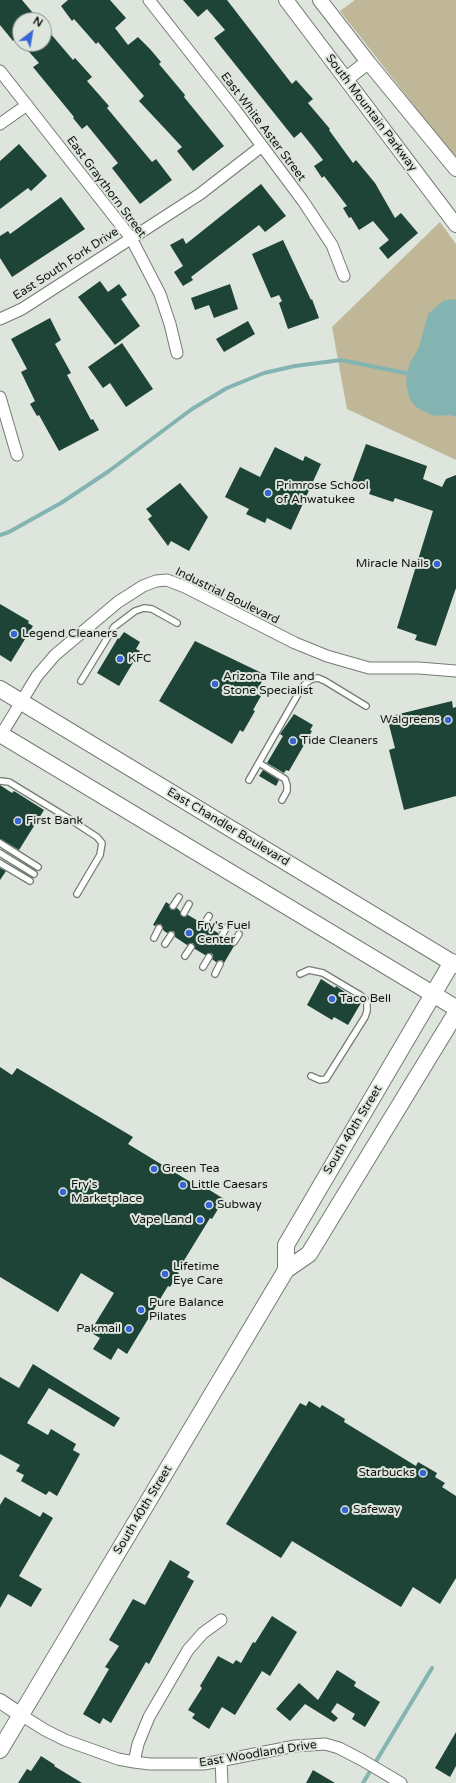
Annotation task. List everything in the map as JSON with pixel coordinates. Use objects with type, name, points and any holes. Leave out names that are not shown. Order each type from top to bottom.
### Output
[{"type":"main road","name":"East Chandler Boulevard","points":[[0,689],[455,961]]},
{"type":"main road","points":[[1,734],[456,1008]]},
{"type":"main road","name":"South 40th Street","points":[[286,1270],[286,1244],[455,961]]},
{"type":"main road","name":"South 40th Street","points":[[0,1750],[286,1270],[309,1254],[456,1013]]},
{"type":"street","name":"East White Aster Street","points":[[149,0],[303,201],[332,245],[344,276]]},
{"type":"street","name":"South Mountain Parkway","points":[[286,0],[456,225]]},
{"type":"street","points":[[320,0],[368,62],[456,169]]},
{"type":"street","points":[[346,79],[368,62]]},
{"type":"street","name":"East Graythorn Street","points":[[0,72],[131,238],[160,294],[170,324],[177,354]]},
{"type":"street","points":[[0,124],[27,105]]},
{"type":"street","name":"East South Fork Drive","points":[[0,319],[22,309],[200,194],[262,146]]},
{"type":"street","points":[[0,397],[17,455]]},
{"type":"street","name":"Industrial Boulevard","points":[[1,734],[37,676],[55,655],[118,602],[143,586],[156,581],[167,580],[185,587],[295,643],[341,660],[370,668],[419,668],[456,671]]},
{"type":"street","points":[[134,1762],[140,1739],[149,1717],[188,1650],[203,1633],[222,1620]]},
{"type":"street","name":"East Woodland Drive","points":[[0,1701],[45,1730],[65,1740],[118,1759],[150,1764],[204,1764],[295,1746],[325,1744],[339,1748],[401,1783]]},
{"type":"street","points":[[221,1760],[222,1783]]},
{"type":"lane","points":[[81,681],[114,627],[135,611],[144,608],[152,609],[176,623]]},
{"type":"lane","points":[[248,780],[301,689],[312,679],[318,678],[325,681],[366,706]]},
{"type":"lane","points":[[259,763],[285,778],[287,791],[282,800]]},
{"type":"lane","points":[[0,781],[9,782],[97,837],[102,843],[100,855],[77,894]]},
{"type":"lane","points":[[0,843],[38,867]]},
{"type":"lane","points":[[0,853],[34,874]]},
{"type":"lane","points":[[0,863],[30,881]]},
{"type":"lane","points":[[173,906],[178,897]]},
{"type":"lane","points":[[184,913],[189,904]]},
{"type":"lane","points":[[204,924],[209,916]]},
{"type":"lane","points":[[222,935],[227,927]]},
{"type":"lane","points":[[154,938],[160,928]]},
{"type":"lane","points":[[234,942],[239,934]]},
{"type":"lane","points":[[165,944],[170,935]]},
{"type":"lane","points":[[185,956],[190,946]]},
{"type":"lane","points":[[203,967],[209,957]]},
{"type":"lane","points":[[215,974],[220,964]]},
{"type":"lane","points":[[300,974],[309,970],[323,973],[360,995],[367,1003],[367,1011],[365,1016],[326,1078],[320,1080],[311,1076]]},
{"type":"shaded area","points":[[355,0],[456,0],[456,159],[340,11]]},
{"type":"shaded area","points":[[440,222],[456,244],[456,460],[347,409],[332,327]]},
{"type":"water","points":[[453,299],[456,300],[456,417],[450,415],[436,416],[416,407],[411,401],[406,382],[409,365],[419,347],[428,314],[443,301]]},
{"type":"building","points":[[0,0],[22,0],[32,12],[12,12],[12,40],[0,25]]},
{"type":"building","points":[[68,0],[110,0],[126,18],[115,28],[128,45],[138,37],[150,49],[161,62],[159,64],[185,95],[184,97],[224,146],[193,171],[177,151],[182,147],[139,101],[144,96],[98,42],[96,44],[74,19],[72,21],[61,6]]},
{"type":"building","points":[[183,0],[227,0],[292,84],[296,80],[313,99],[308,103],[330,129],[329,130],[353,163],[356,160],[375,183],[395,218],[401,213],[418,233],[388,259],[379,248],[389,240],[373,221],[359,230],[343,208],[347,206],[324,176],[322,178],[314,166],[323,160],[301,132],[294,138],[214,38],[225,30],[207,9],[198,17]]},
{"type":"building","points":[[52,35],[73,60],[75,58],[92,77],[87,81],[109,106],[107,108],[152,162],[156,159],[172,180],[140,204],[112,168],[118,163],[87,125],[82,129],[33,67],[39,63],[29,52],[52,52]]},
{"type":"building","points":[[19,144],[47,176],[31,191],[28,188],[0,209],[0,161]]},
{"type":"building","points":[[261,184],[286,216],[265,232],[259,225],[191,277],[193,280],[183,286],[174,272],[183,266],[170,245],[183,238],[186,244]]},
{"type":"building","points":[[61,197],[85,229],[12,277],[0,258],[0,236],[8,231],[10,234]]},
{"type":"building","points":[[283,240],[311,300],[312,299],[319,318],[288,329],[279,303],[282,301],[279,295],[271,298],[252,254]]},
{"type":"building","points":[[100,281],[108,292],[119,284],[127,295],[121,299],[140,326],[115,345],[78,297]]},
{"type":"building","points":[[230,284],[238,309],[214,318],[209,305],[195,310],[191,298]]},
{"type":"building","points":[[50,318],[61,340],[55,344],[71,373],[67,375],[91,420],[93,419],[99,430],[59,451],[39,415],[37,416],[30,404],[35,401],[21,372],[27,369],[11,339]]},
{"type":"building","points":[[248,321],[255,334],[224,352],[216,339]]},
{"type":"building","points":[[122,343],[153,389],[126,407],[110,383],[103,388],[88,367]]},
{"type":"building","points":[[366,444],[427,466],[423,479],[442,487],[446,479],[456,475],[456,588],[436,646],[415,640],[417,635],[397,628],[433,511],[395,498],[393,502],[369,494],[371,489],[352,482]]},
{"type":"building","points":[[275,447],[303,461],[305,456],[321,464],[291,530],[267,518],[265,523],[246,514],[249,509],[225,497],[240,467],[260,477]]},
{"type":"building","points":[[180,483],[208,517],[189,551],[171,541],[168,546],[148,519],[152,516],[146,509]]},
{"type":"building","name":"Legend Cleaners","points":[[0,604],[29,621],[28,623],[33,626],[11,662],[0,655]]},
{"type":"building","name":"KFC","points":[[124,632],[140,642],[136,649],[140,651],[119,686],[97,673],[118,638],[119,639]]},
{"type":"building","name":"Arizona Tile and Stone Specialist","points":[[195,641],[266,675],[255,693],[261,696],[253,710],[255,711],[243,732],[240,730],[232,744],[159,701]]},
{"type":"building","name":"Walgreens","points":[[452,701],[453,708],[456,707],[456,796],[404,810],[389,750],[395,748],[387,717]]},
{"type":"building","name":"Tide Cleaners","points":[[294,714],[313,725],[310,730],[312,731],[289,771],[286,770],[284,773],[267,763],[283,736],[280,734]]},
{"type":"building","points":[[263,770],[279,780],[276,786],[259,776]]},
{"type":"building","name":"First Bank","points":[[0,785],[12,793],[14,791],[44,810],[19,850],[0,839]]},
{"type":"building","points":[[0,868],[6,871],[0,880]]},
{"type":"building","points":[[166,902],[169,904],[171,910],[177,908],[182,916],[184,917],[188,915],[200,922],[202,928],[207,926],[218,933],[218,937],[220,939],[226,937],[230,940],[230,944],[234,946],[224,963],[222,960],[216,962],[212,959],[213,955],[211,953],[205,955],[195,949],[193,943],[187,945],[175,937],[175,933],[173,931],[167,933],[163,930],[161,924],[155,926],[153,925]]},
{"type":"building","name":"Taco Bell","points":[[321,979],[335,988],[336,986],[361,1003],[348,1025],[334,1017],[332,1020],[307,1005]]},
{"type":"building","name":"Fry's Marketplace","points":[[0,1067],[12,1075],[17,1068],[133,1137],[128,1144],[202,1189],[203,1186],[224,1199],[212,1219],[210,1218],[177,1272],[179,1273],[170,1287],[168,1286],[127,1354],[118,1348],[111,1360],[93,1349],[100,1338],[90,1332],[114,1293],[81,1273],[58,1312],[0,1277]]},
{"type":"building","points":[[33,1364],[120,1418],[114,1427],[49,1388],[27,1423],[48,1435],[51,1429],[76,1444],[73,1450],[80,1454],[57,1496],[49,1491],[46,1495],[21,1481],[24,1475],[16,1471],[20,1465],[0,1454],[0,1377],[19,1388]]},
{"type":"building","name":"Safeway","points":[[309,1401],[320,1408],[322,1405],[345,1419],[344,1422],[416,1466],[418,1462],[437,1473],[435,1477],[445,1483],[442,1487],[456,1496],[456,1578],[440,1604],[413,1587],[401,1607],[292,1541],[281,1558],[226,1524],[300,1403],[306,1406]]},
{"type":"building","points":[[5,1497],[40,1517],[43,1512],[53,1518],[19,1576],[42,1589],[31,1607],[8,1594],[0,1608],[0,1505]]},
{"type":"building","points":[[170,1560],[190,1572],[187,1577],[194,1581],[149,1664],[146,1662],[111,1723],[103,1718],[100,1724],[83,1714],[109,1669],[105,1667],[119,1646],[109,1640],[133,1599],[145,1605]]},
{"type":"building","points":[[272,1616],[297,1632],[270,1676],[262,1671],[235,1715],[222,1707],[209,1729],[192,1718],[195,1714],[188,1710],[202,1688],[200,1686],[218,1656],[233,1664],[236,1660],[241,1663],[253,1642],[255,1643]]},
{"type":"building","points":[[337,1670],[356,1682],[354,1686],[380,1702],[365,1727],[352,1719],[355,1714],[337,1703],[331,1712],[338,1718],[334,1722],[305,1704],[290,1721],[276,1709],[299,1683],[318,1700]]},
{"type":"building","points":[[456,1732],[456,1766],[450,1777],[435,1768]]},
{"type":"building","points":[[41,1756],[55,1765],[54,1766],[82,1783],[18,1783],[27,1769],[31,1771]]},
{"type":"building","points":[[313,1770],[335,1783],[306,1783]]},
{"type":"waterway","points":[[0,535],[9,532],[61,503],[109,471],[192,409],[227,388],[264,373],[295,366],[341,360],[410,374]]},
{"type":"waterway","points":[[363,1783],[432,1668]]},
{"type":"place","name":"Primrose School of Ahwatukee","points":[[268,493]]},
{"type":"place","name":"Miracle Nails","points":[[437,564]]},
{"type":"place","name":"Legend Cleaners","points":[[14,634]]},
{"type":"place","name":"KFC","points":[[120,659]]},
{"type":"place","name":"Arizona Tile and Stone Specialist","points":[[215,684]]},
{"type":"place","name":"Walgreens","points":[[448,720]]},
{"type":"place","name":"Tide Cleaners","points":[[293,741]]},
{"type":"place","name":"First Bank","points":[[18,821]]},
{"type":"place","name":"Fry's Fuel Center","points":[[189,933]]},
{"type":"place","name":"Taco Bell","points":[[332,999]]},
{"type":"place","name":"Green Tea","points":[[154,1169]]},
{"type":"place","name":"Little Caesars","points":[[183,1185]]},
{"type":"place","name":"Fry's Marketplace","points":[[63,1192]]},
{"type":"place","name":"Subway","points":[[209,1205]]},
{"type":"place","name":"Vape Land","points":[[200,1220]]},
{"type":"place","name":"Lifetime Eye Care","points":[[165,1274]]},
{"type":"place","name":"Pure Balance Pilates","points":[[141,1310]]},
{"type":"place","name":"Pakmail","points":[[129,1329]]},
{"type":"place","name":"Starbucks","points":[[423,1473]]},
{"type":"place","name":"Safeway","points":[[345,1510]]}]
